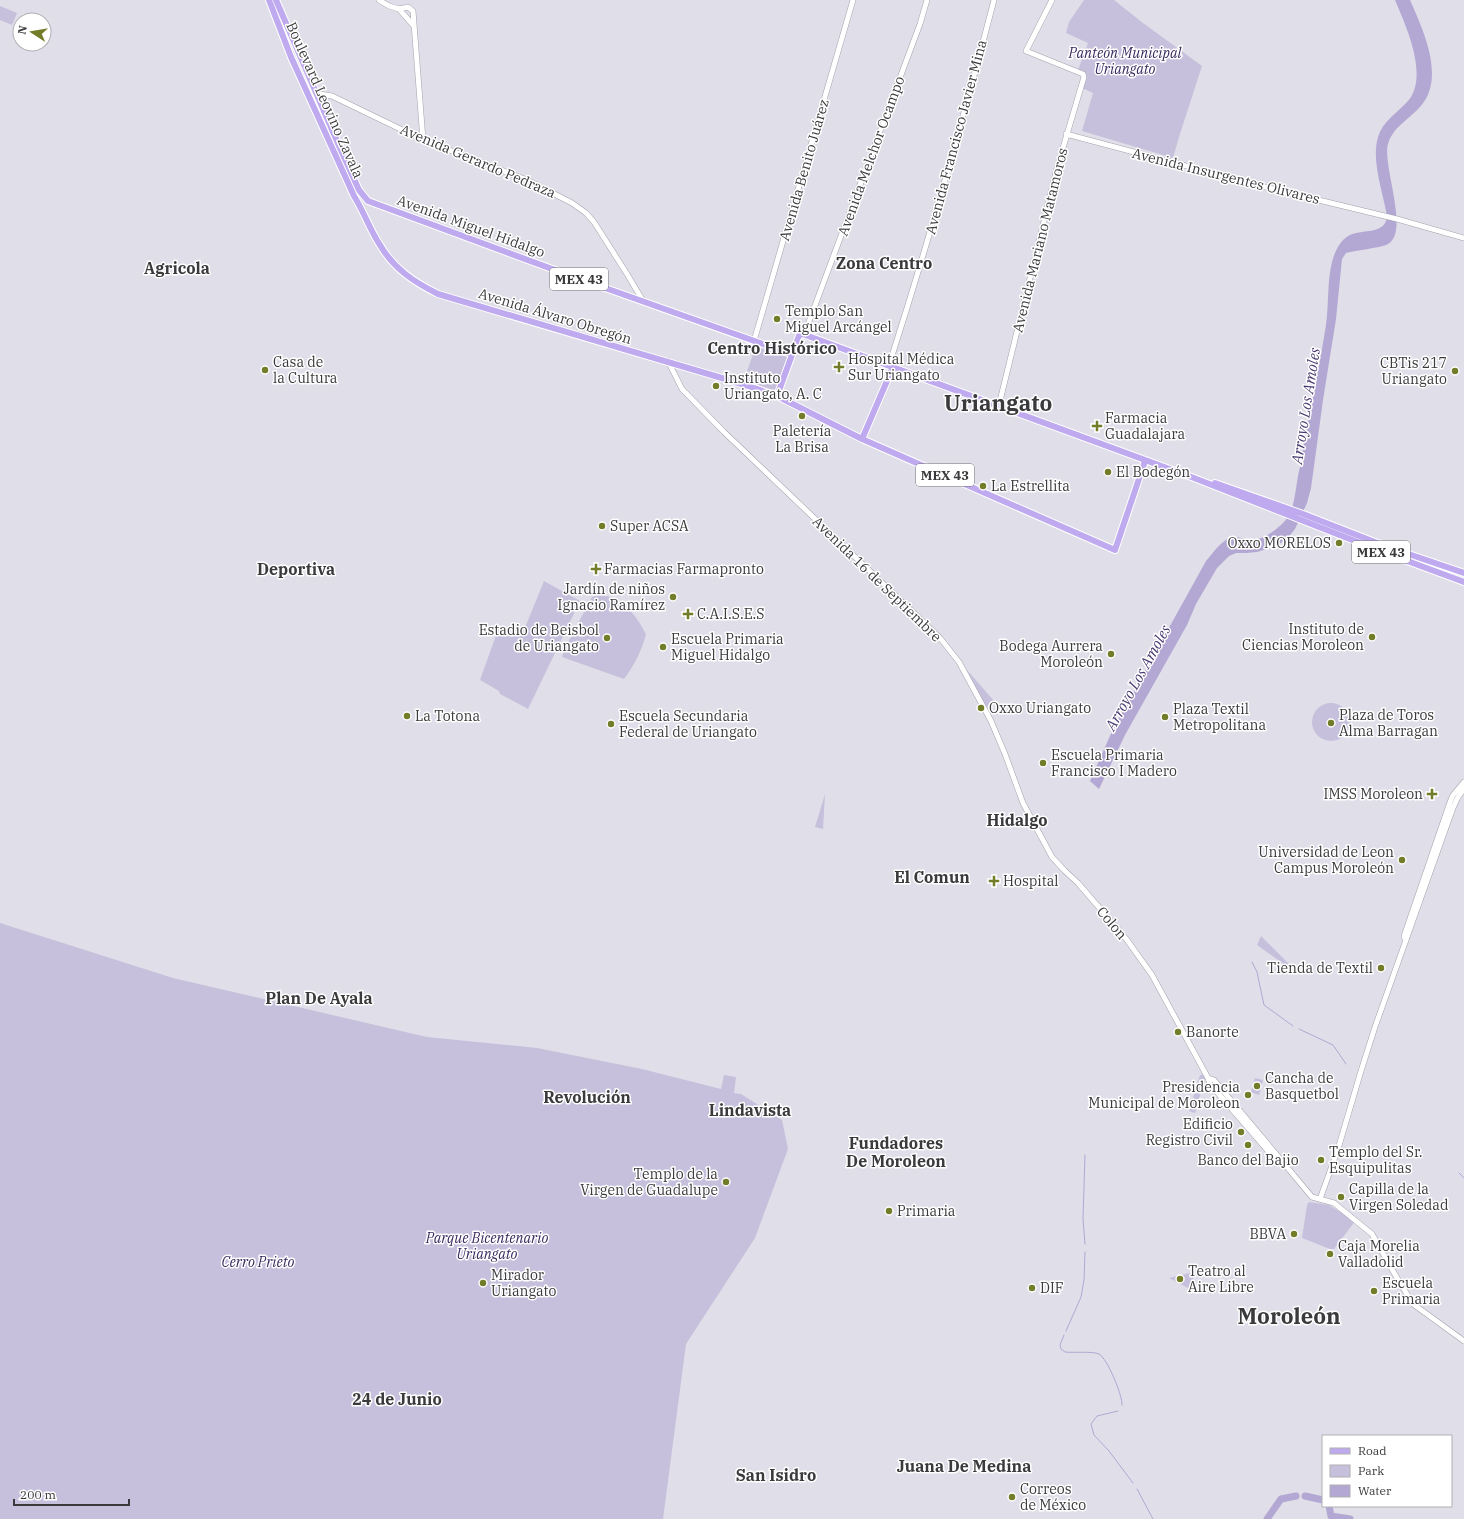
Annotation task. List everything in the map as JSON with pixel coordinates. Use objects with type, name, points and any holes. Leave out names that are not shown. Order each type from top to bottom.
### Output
[{"type":"main road","name":"Boulevard Leovino Zavala","points":[[268,0],[308,97],[354,196],[362,209]]},
{"type":"main road","name":"Boulevard Leovino Zavala","points":[[276,0],[315,93],[359,190],[368,201]]},
{"type":"main road","points":[[333,151],[340,148]]},
{"type":"main road","name":"Avenida Miguel Hidalgo","points":[[368,201],[791,354]]},
{"type":"main road","name":"Avenida Álvaro Obregón","points":[[362,209],[379,245],[396,266],[411,279],[438,294],[668,361],[777,396]]},
{"type":"main road","points":[[777,396],[791,354],[802,334]]},
{"type":"main road","name":"MEX 43","points":[[802,334],[999,405],[1194,478],[1236,490],[1288,512],[1464,574]]},
{"type":"main road","points":[[862,439],[891,366]]},
{"type":"main road","name":"MEX 43","points":[[777,396],[862,439],[1115,550],[1145,460]]},
{"type":"main road","name":"MEX 43","points":[[1301,516],[1383,552],[1464,582]]},
{"type":"street","points":[[379,0],[389,6],[399,9],[408,7],[413,11],[423,140]]},
{"type":"street","name":"Avenida Benito Juárez","points":[[754,341],[853,0]]},
{"type":"street","name":"Avenida Melchor Ocampo","points":[[802,334],[869,163],[920,24],[927,0]]},
{"type":"street","name":"Avenida Francisco Javier Mina","points":[[891,366],[963,117],[994,0]]},
{"type":"street","name":"Avenida Mariano Matamoros","points":[[999,405],[1066,134],[1084,75],[1026,51],[1052,0]]},
{"type":"street","points":[[399,9],[413,25]]},
{"type":"street","points":[[308,97],[315,93]]},
{"type":"street","name":"Avenida Gerardo Pedraza","points":[[315,93],[332,96],[423,140],[527,180],[572,203],[586,213],[598,228],[643,300]]},
{"type":"street","name":"Avenida Insurgentes Olivares","points":[[1066,134],[1245,182],[1398,219],[1464,238]]},
{"type":"street","name":"Avenida 16 de Septiembre","points":[[668,361],[682,389],[724,432],[940,638],[959,662],[991,721],[1006,754],[1023,803],[1052,857],[1068,874]]},
{"type":"street","points":[[1406,941],[1404,936],[1448,806],[1453,795],[1464,782]]},
{"type":"street","points":[[1464,789],[1453,808],[1375,1028],[1338,1149],[1320,1198],[1334,1203],[1372,1234],[1396,1278],[1413,1304],[1464,1340]]},
{"type":"street","name":"Colon","points":[[1068,874],[1078,882],[1127,940],[1152,975],[1208,1078],[1214,1080],[1280,1161],[1306,1190],[1312,1196],[1320,1198]]},
{"type":"green space","name":"Panteón Municipal Uriangato","points":[[1084,0],[1114,0],[1202,66],[1173,158],[1082,131],[1093,93],[1082,88],[1086,74],[1078,70],[1088,43],[1066,33],[1069,22]]},
{"type":"green space","points":[[0,6],[15,12],[12,12],[12,25],[0,20]]},
{"type":"green space","points":[[757,343],[789,354],[776,391],[744,380]]},
{"type":"green space","points":[[544,581],[580,601],[528,709],[500,694],[499,691],[480,680],[499,627],[522,635]]},
{"type":"green space","name":"Estadio de Beisbol de Uriangato","points":[[599,595],[607,596],[621,603],[638,620],[646,634],[637,658],[624,679],[562,657],[564,650],[592,597]]},
{"type":"green space","points":[[967,670],[995,702],[986,707]]},
{"type":"green space","name":"Plaza de Toros Alma Barragan","points":[[1331,703],[1341,706],[1347,712],[1350,722],[1347,732],[1341,738],[1331,741],[1321,738],[1315,732],[1312,722],[1315,712],[1321,706]]},
{"type":"green space","points":[[825,794],[823,829],[815,827]]},
{"type":"green space","name":"Cerro Prieto","points":[[0,923],[173,978],[427,1037],[537,1048],[642,1069],[721,1089],[724,1075],[736,1077],[734,1093],[741,1094],[782,1120],[788,1149],[755,1238],[686,1344],[663,1519],[0,1519]]},
{"type":"green space","points":[[1261,936],[1288,963],[1292,970],[1257,945]]},
{"type":"green space","points":[[1206,1074],[1195,1113],[1189,1111],[1200,1075]]},
{"type":"green space","name":"Cancha de Basquetbol","points":[[1255,1078],[1263,1080],[1259,1095],[1251,1092]]},
{"type":"green space","points":[[1309,1202],[1329,1205],[1353,1220],[1353,1224],[1334,1249],[1330,1249],[1302,1238],[1307,1205]]},
{"type":"green space","points":[[1194,1272],[1192,1290],[1169,1278]]},
{"type":"water","name":"Arroyo Los Amoles","points":[[1395,0],[1410,0],[1421,25],[1430,54],[1432,69],[1431,83],[1427,96],[1419,108],[1397,128],[1388,144],[1387,154],[1396,212],[1394,237],[1388,244],[1380,247],[1346,253],[1342,259],[1336,319],[1311,488],[1307,503],[1295,529],[1287,539],[1276,546],[1257,552],[1236,553],[1229,556],[1217,568],[1196,604],[1187,625],[1125,735],[1099,789],[1090,781],[1114,727],[1206,561],[1220,545],[1230,538],[1238,537],[1255,540],[1271,533],[1285,521],[1292,509],[1324,337],[1327,317],[1329,277],[1332,262],[1338,246],[1346,237],[1355,233],[1378,229],[1386,222],[1387,216],[1378,176],[1376,146],[1380,132],[1386,122],[1407,102],[1414,92],[1416,66],[1414,52],[1410,37]]},
{"type":"waterway","name":"Arroyo Los Amoles","points":[[1252,962],[1257,972],[1264,1005],[1293,1026]]},
{"type":"waterway","points":[[1299,1029],[1333,1045],[1346,1064]]},
{"type":"waterway","points":[[1085,1155],[1083,1219],[1085,1244]]},
{"type":"waterway","points":[[1459,1173],[1464,1178]]},
{"type":"waterway","points":[[1066,1331],[1081,1297],[1084,1280],[1085,1252]]},
{"type":"waterway","points":[[1064,1335],[1060,1345],[1061,1349],[1065,1352],[1092,1353],[1099,1354],[1102,1357],[1114,1378],[1122,1400],[1122,1405]]},
{"type":"waterway","points":[[1118,1411],[1097,1416],[1091,1424],[1094,1435],[1109,1451],[1133,1483]]},
{"type":"waterway","points":[[1137,1489],[1153,1519]]},
{"type":"waterway","points":[[1267,1519],[1281,1499],[1296,1496]]},
{"type":"waterway","points":[[1305,1496],[1322,1500]]},
{"type":"waterway","points":[[1329,1507],[1331,1516],[1350,1519]]},
{"type":"place","name":"Templo San Miguel Arcángel","points":[[777,319]]},
{"type":"place","name":"Hospital Médica Sur Uriangato","points":[[839,367]]},
{"type":"place","name":"Casa de la Cultura","points":[[265,370]]},
{"type":"place","name":"CBTis 217 Uriangato","points":[[1455,371]]},
{"type":"place","name":"Instituto Uriangato, A. C","points":[[716,386]]},
{"type":"place","name":"Paletería La Brisa","points":[[802,416]]},
{"type":"place","name":"Farmacia Guadalajara","points":[[1097,426]]},
{"type":"place","name":"El Bodegón","points":[[1108,472]]},
{"type":"place","name":"La Estrellita","points":[[983,486]]},
{"type":"place","name":"Super ACSA","points":[[602,526]]},
{"type":"place","name":"Oxxo MORELOS","points":[[1339,543]]},
{"type":"place","name":"Farmacias Farmapronto","points":[[596,569]]},
{"type":"place","name":"Jardín de niños Ignacio Ramírez","points":[[673,597]]},
{"type":"place","name":"C.A.I.S.E.S","points":[[688,614]]},
{"type":"place","name":"Instituto de Ciencias Moroleon","points":[[1372,637]]},
{"type":"place","name":"Estadio de Beisbol de Uriangato","points":[[607,638]]},
{"type":"place","name":"Escuela Primaria Miguel Hidalgo","points":[[663,647]]},
{"type":"place","name":"Bodega Aurrera Moroleón","points":[[1111,654]]},
{"type":"place","name":"Oxxo Uriangato","points":[[981,708]]},
{"type":"place","name":"La Totona","points":[[407,716]]},
{"type":"place","name":"Plaza Textil Metropolitana","points":[[1165,717]]},
{"type":"place","name":"Plaza de Toros Alma Barragan","points":[[1331,723]]},
{"type":"place","name":"Escuela Secundaria Federal de Uriangato","points":[[611,724]]},
{"type":"place","name":"Escuela Primaria Francisco I Madero","points":[[1043,763]]},
{"type":"place","name":"IMSS Moroleon","points":[[1432,794]]},
{"type":"place","name":"Universidad de Leon Campus Moroleón","points":[[1402,860]]},
{"type":"place","name":"Hospital","points":[[994,881]]},
{"type":"place","name":"Tienda de Textil","points":[[1381,968]]},
{"type":"place","name":"Banorte","points":[[1178,1032]]},
{"type":"place","name":"Cancha de Basquetbol","points":[[1257,1086]]},
{"type":"place","name":"Presidencia Municipal de Moroleon","points":[[1248,1095]]},
{"type":"place","name":"Edificio Registro Civil","points":[[1241,1132]]},
{"type":"place","name":"Banco del Bajio","points":[[1248,1145]]},
{"type":"place","name":"Templo del Sr. Esquipulitas","points":[[1321,1160]]},
{"type":"place","name":"Templo de la Virgen de Guadalupe","points":[[726,1182]]},
{"type":"place","name":"Capilla de la Virgen Soledad","points":[[1341,1197]]},
{"type":"place","name":"Primaria","points":[[889,1211]]},
{"type":"place","name":"BBVA","points":[[1294,1234]]},
{"type":"place","name":"Caja Morelia Valladolid","points":[[1330,1254]]},
{"type":"place","name":"Teatro al Aire Libre","points":[[1180,1279]]},
{"type":"place","name":"Mirador Uriangato","points":[[483,1283]]},
{"type":"place","name":"DIF","points":[[1032,1288]]},
{"type":"place","name":"Escuela Primaria","points":[[1374,1291]]},
{"type":"place","name":"Correos de México","points":[[1012,1497]]},
{"type":"district","name":"Zona Centro","points":[[884,263]]},
{"type":"district","name":"Agricola","points":[[177,268]]},
{"type":"district","name":"Centro Histórico","points":[[772,348]]},
{"type":"district","name":"Uriangato","points":[[998,403]]},
{"type":"district","name":"Deportiva","points":[[296,569]]},
{"type":"district","name":"Hidalgo","points":[[1017,820]]},
{"type":"district","name":"El Comun","points":[[932,877]]},
{"type":"district","name":"Plan De Ayala","points":[[319,998]]},
{"type":"district","name":"Revolución","points":[[587,1097]]},
{"type":"district","name":"Lindavista","points":[[750,1110]]},
{"type":"district","name":"Fundadores De Moroleon","points":[[896,1152]]},
{"type":"district","name":"Moroleón","points":[[1289,1316]]},
{"type":"district","name":"24 de Junio","points":[[397,1399]]},
{"type":"district","name":"Juana De Medina","points":[[964,1466]]},
{"type":"district","name":"San Isidro","points":[[776,1475]]},
{"type":"park label","name":"Parque Bicentenario Uriangato","points":[[487,1246]]}]
